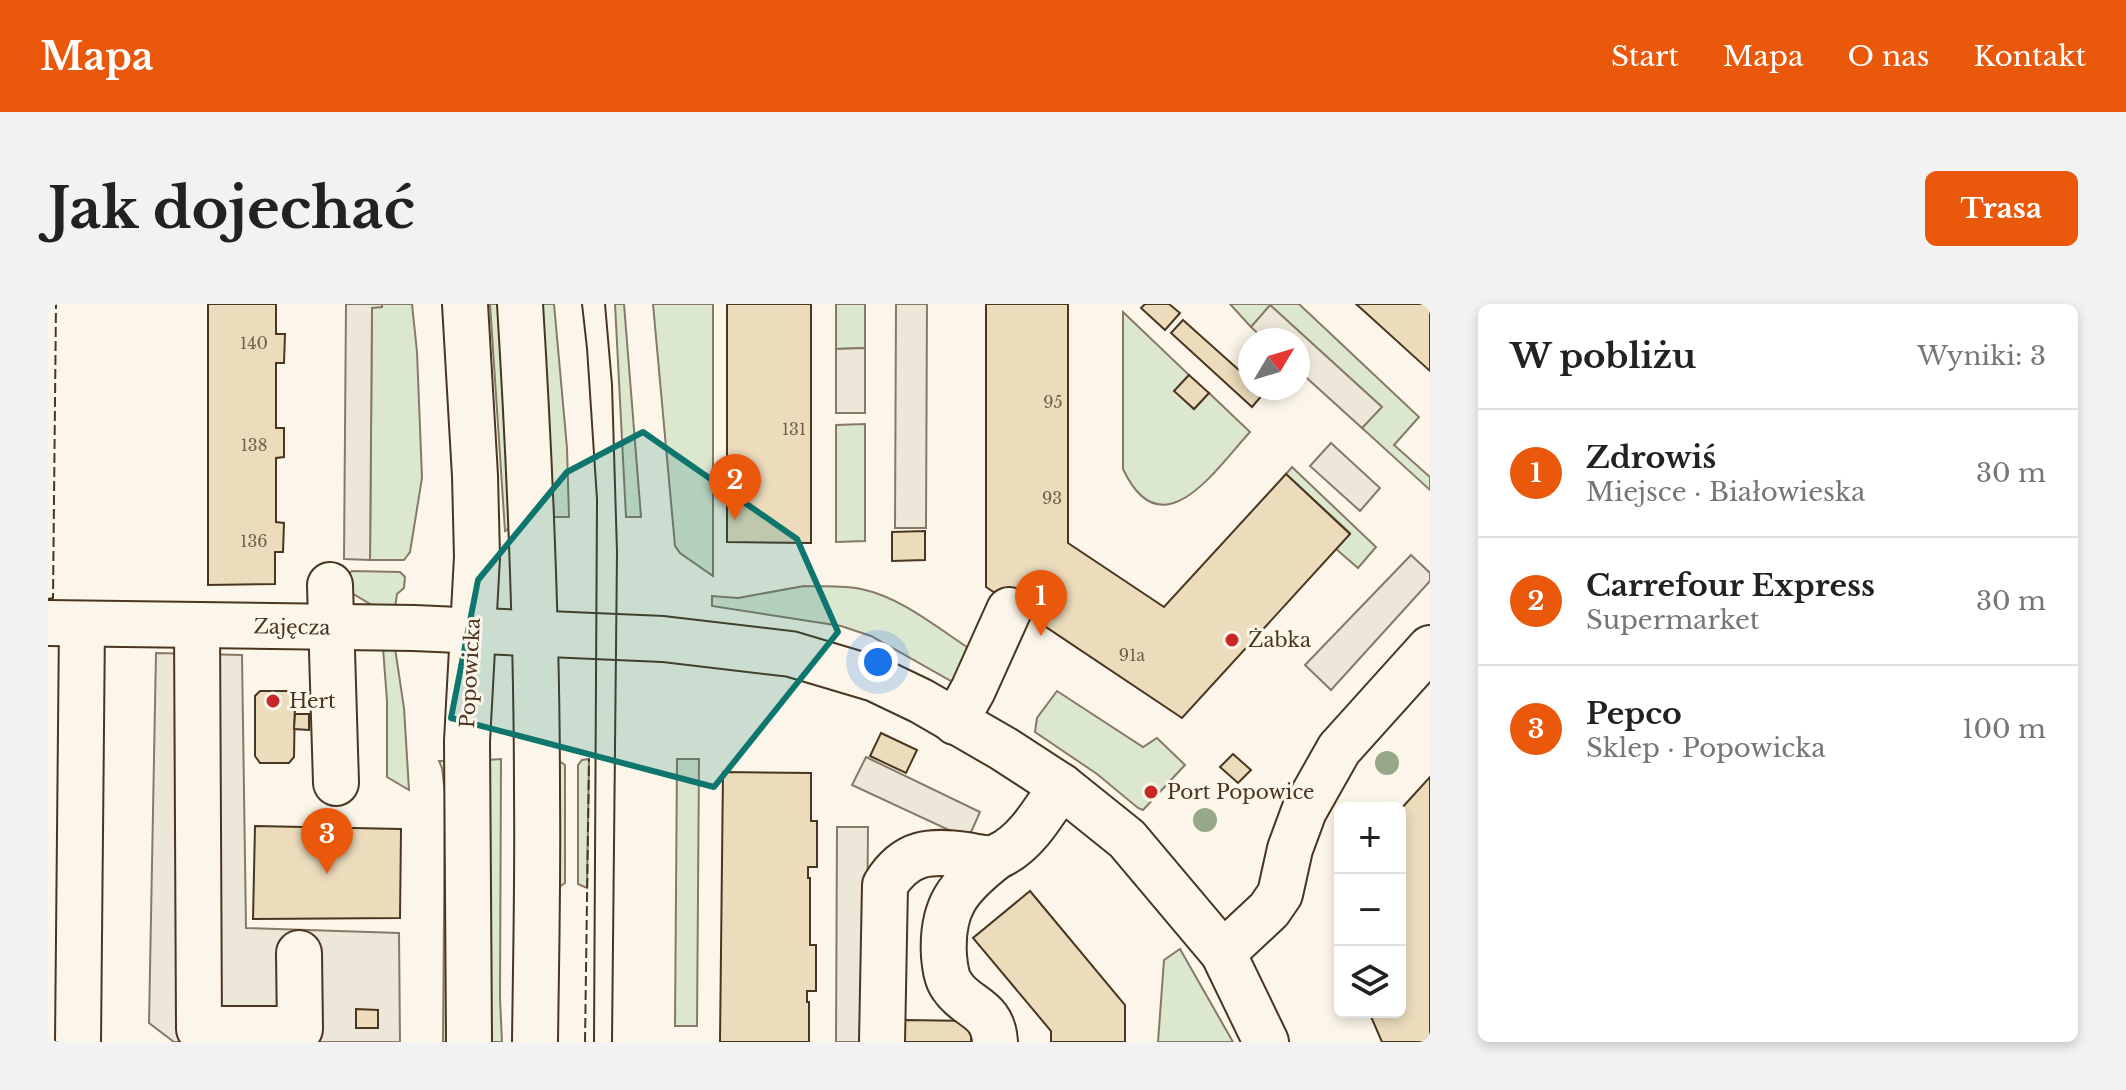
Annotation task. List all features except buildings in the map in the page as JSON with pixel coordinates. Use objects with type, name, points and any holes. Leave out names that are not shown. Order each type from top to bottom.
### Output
[{"type":"street","name":"Popowicka","points":[[465,304],[477,557],[467,741],[469,1042]]},
{"type":"street","points":[[520,304],[535,633],[535,1042]]},
{"type":"street","name":"Zajęcza","points":[[65,624],[197,625],[330,606],[472,630],[663,639],[791,654],[875,679],[921,701],[1061,786],[1127,839],[1223,953],[1266,1042]]},
{"type":"street","points":[[330,606],[336,783]]},
{"type":"street","points":[[955,722],[1009,610]]},
{"type":"street","points":[[65,624],[78,1042]]},
{"type":"street","points":[[197,625],[199,1029],[300,1029],[299,953]]},
{"type":"street","points":[[1223,953],[1269,910],[1280,894],[1290,849],[1304,811],[1339,749],[1430,648]]},
{"type":"street","points":[[995,1042],[988,1017],[960,995],[950,1002],[943,931],[952,903],[964,883],[1022,838],[1061,786]]},
{"type":"street","points":[[882,1042],[885,885],[903,862],[914,856],[951,853],[995,858]]},
{"type":"highlighted area","points":[[643,432],[797,539],[838,632],[714,787],[451,718],[478,580],[567,472]]},
{"type":"green space","points":[[382,304],[412,304],[417,352],[422,478],[410,552],[404,560],[370,560],[372,307],[382,307]]},
{"type":"green space","points":[[490,304],[502,304],[515,525],[505,531]]},
{"type":"green space","points":[[542,304],[554,304],[567,448],[569,517],[554,517]]},
{"type":"green space","points":[[615,304],[624,304],[641,517],[626,517]]},
{"type":"green space","points":[[653,304],[713,304],[713,576],[675,546]]},
{"type":"green space","points":[[836,304],[865,304],[865,348],[836,349]]},
{"type":"green space","points":[[1230,304],[1299,304],[1419,417],[1394,445],[1430,477],[1430,490],[1362,428],[1381,406],[1310,341],[1310,328],[1295,328],[1271,306],[1251,327]]},
{"type":"green space","points":[[1123,312],[1189,375],[1175,391],[1194,409],[1209,393],[1250,432],[1205,482],[1188,496],[1171,504],[1154,504],[1138,493],[1123,469]]},
{"type":"green space","points":[[865,424],[865,541],[836,542],[836,425]]},
{"type":"green space","points":[[1292,467],[1376,547],[1358,568],[1336,549],[1350,533],[1286,474]]},
{"type":"green space","points":[[352,571],[400,572],[405,577],[404,588],[397,594],[395,608],[372,605],[350,592],[344,577]]},
{"type":"green space","points":[[804,586],[861,589],[903,605],[967,647],[959,675],[951,681],[871,636],[841,626],[712,606],[712,596],[738,598]]},
{"type":"green space","points":[[383,648],[395,648],[404,708],[409,790],[387,777]]},
{"type":"green space","points":[[1057,691],[1143,747],[1157,738],[1185,765],[1143,810],[1138,808],[1097,774],[1035,732],[1037,718]]},
{"type":"green space","points":[[501,759],[502,1042],[488,1042],[487,760]]},
{"type":"green space","points":[[556,759],[565,765],[565,883],[559,887]]},
{"type":"green space","points":[[589,759],[587,888],[578,884],[578,765],[582,760]]},
{"type":"green space","points":[[677,759],[699,759],[697,1026],[675,1026]]},
{"type":"green space","points":[[439,761],[450,761],[450,1042],[443,1042],[445,793]]},
{"type":"green space","points":[[1180,949],[1233,1042],[1158,1042],[1164,960]]},
{"type":"shaded area","points":[[346,304],[382,304],[382,307],[372,308],[370,560],[344,559]]},
{"type":"shaded area","points":[[896,304],[927,304],[926,528],[895,528]]},
{"type":"shaded area","points":[[1270,305],[1295,328],[1252,328]]},
{"type":"shaded area","points":[[1310,341],[1382,407],[1362,428],[1310,381]]},
{"type":"shaded area","points":[[865,348],[865,413],[836,413],[836,349]]},
{"type":"shaded area","points":[[1331,443],[1380,488],[1360,511],[1310,466]]},
{"type":"shaded area","points":[[1411,555],[1430,573],[1430,581],[1331,690],[1305,665]]},
{"type":"shaded area","points":[[156,653],[242,655],[246,928],[399,933],[400,1042],[174,1042],[149,1023]]},
{"type":"shaded area","points":[[866,757],[980,812],[968,839],[852,785]]},
{"type":"shaded area","points":[[837,827],[868,827],[866,1042],[836,1042]]},
{"type":"tram line","points":[[582,304],[597,499],[594,1042]]},
{"type":"tram line","points":[[605,304],[612,385],[617,552],[612,1042]]},
{"type":"fence","points":[[48,599],[53,598],[56,304]]},
{"type":"fence","points":[[585,1042],[589,759]]},
{"type":"place","name":"Carrefour Express","points":[[735,520]]},
{"type":"place","name":"Zdrowiś","points":[[1041,636]]},
{"type":"place","name":"Żabka","points":[[1232,640]]},
{"type":"place","name":"Hert","points":[[273,701]]},
{"type":"place","name":"Port Popowice","points":[[1151,792]]},
{"type":"place","name":"Pepco","points":[[327,874]]}]
